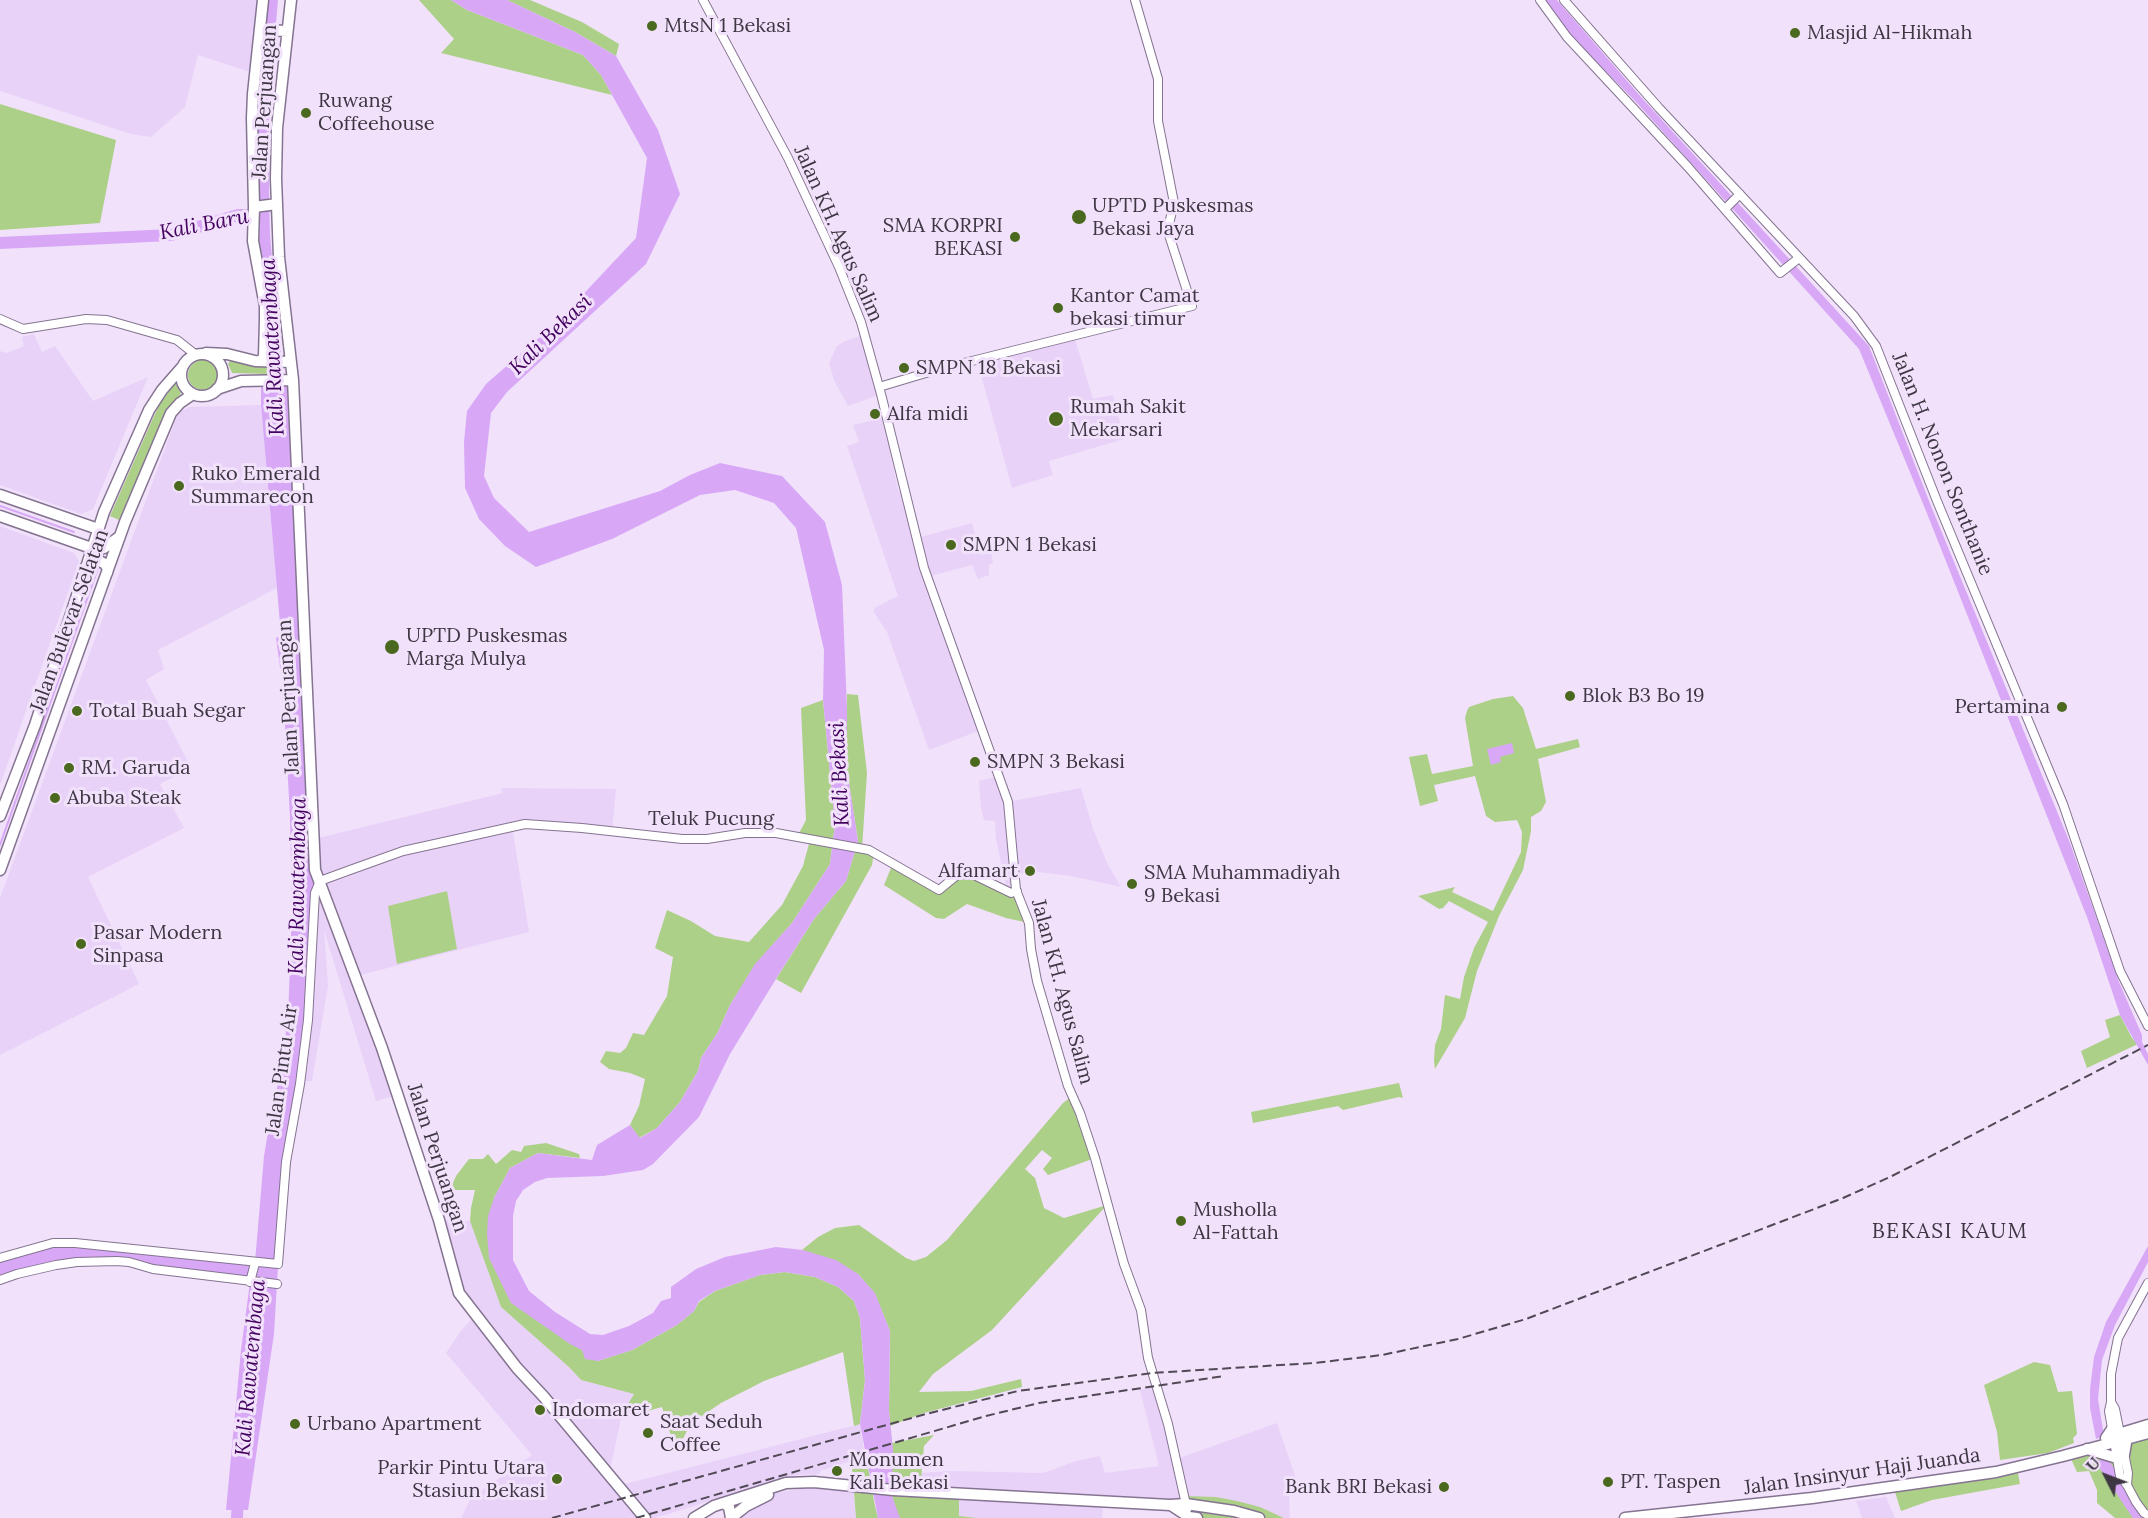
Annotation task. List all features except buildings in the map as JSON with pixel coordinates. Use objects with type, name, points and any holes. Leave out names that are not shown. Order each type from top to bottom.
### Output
[{"type":"main road","name":"Jalan Perjuangan","points":[[263,0],[262,30],[252,94],[256,206],[253,241],[265,306],[265,360]]},
{"type":"main road","name":"Jalan Perjuangan","points":[[291,0],[283,31],[275,204],[289,361],[312,764],[315,870],[382,1048],[413,1139],[459,1293],[517,1368],[557,1412],[645,1518]]},
{"type":"main road","points":[[262,30],[283,31]]},
{"type":"main road","points":[[256,206],[275,204]]},
{"type":"main road","points":[[289,361],[255,361],[209,352],[189,359],[183,366],[182,382],[185,388],[193,394],[205,396],[236,382],[264,379],[289,380]]},
{"type":"main road","points":[[198,355],[209,356],[219,364],[222,375],[217,389]]},
{"type":"main road","name":"Jalan Bulevar Selatan","points":[[0,816],[34,725],[84,568],[87,547],[98,529],[149,410],[162,390],[183,366]]},
{"type":"main road","points":[[172,379],[178,385],[182,400]]},
{"type":"main road","name":"Jalan Bulevar Selatan","points":[[0,870],[119,536],[171,413],[182,400],[193,394]]},
{"type":"main road","points":[[0,495],[98,529]]},
{"type":"main road","points":[[0,516],[97,550],[104,548],[119,536]]},
{"type":"main road","points":[[86,525],[91,532],[87,547]]},
{"type":"main road","points":[[84,568],[91,560],[96,559],[105,564],[108,569],[106,575]]},
{"type":"main road","points":[[2052,1458],[2063,1452],[2148,1425]]},
{"type":"main road","points":[[2052,1458],[2087,1449],[2118,1435],[2148,1433]]},
{"type":"main road","points":[[2087,1449],[2121,1456],[2118,1435]]},
{"type":"main road","name":"Jalan Insinyur Haji Juanda","points":[[1625,1518],[1710,1514],[1996,1472],[2052,1458]]},
{"type":"main road","points":[[694,1518],[714,1506],[786,1483],[814,1482],[840,1486]]},
{"type":"main road","points":[[724,1503],[729,1507],[731,1518],[746,1506],[772,1494],[813,1486],[840,1486],[1170,1505],[1186,1504],[1234,1511],[1259,1518]]},
{"type":"main road","points":[[1170,1505],[1192,1518]]},
{"type":"street","name":"Jalan KH. Agus Salim","points":[[702,0],[788,158],[823,230],[857,309],[924,568],[1008,802],[1017,891],[1029,923],[1030,949],[1037,981],[1068,1086],[1086,1130],[1124,1264],[1141,1310],[1148,1358],[1177,1462],[1186,1504],[1192,1518]]},
{"type":"street","points":[[879,387],[1192,306],[1169,235],[1174,203],[1158,121],[1160,93],[1158,79],[1135,0]]},
{"type":"street","points":[[1540,0],[1567,37],[1782,271],[1796,260]]},
{"type":"street","name":"Jalan H. Nonon Sonthanie","points":[[1564,0],[1796,260],[1854,316],[1870,336],[1884,364],[1937,501],[2063,804],[2120,970],[2148,1026]]},
{"type":"street","points":[[1726,208],[1739,195]]},
{"type":"street","points":[[0,319],[23,329],[86,319],[107,320],[177,340],[198,355]]},
{"type":"street","name":"Teluk Pucung","points":[[320,881],[403,851],[525,824],[682,839],[707,839],[745,833],[776,833],[869,850],[939,890],[962,874],[974,875],[1011,893],[1017,891]]},
{"type":"street","name":"Jalan Pintu Air","points":[[255,1263],[278,1264],[286,1162],[300,1088],[308,1020],[315,893],[320,881]]},
{"type":"street","points":[[0,1258],[53,1243],[75,1243],[255,1263],[250,1282]]},
{"type":"street","points":[[0,1280],[43,1267],[77,1262],[117,1261],[153,1269],[277,1284]]},
{"type":"street","points":[[2118,1435],[2115,1409],[2111,1402],[2111,1374],[2118,1338],[2148,1283]]},
{"type":"street","points":[[2121,1456],[2120,1476],[2136,1502],[2148,1515]]},
{"type":"shaded area","points":[[0,0],[259,0],[250,72],[198,55],[185,107],[151,137],[131,134],[0,91]]},
{"type":"shaded area","points":[[34,334],[42,352],[55,346],[93,401],[148,377],[93,509],[81,514],[0,485],[0,351],[7,353],[24,346],[22,337]]},
{"type":"shaded area","points":[[865,334],[879,395],[848,406],[834,380],[829,363],[837,346]]},
{"type":"shaded area","name":"Rumah Sakit Mekarsari","points":[[1074,336],[1093,399],[1113,395],[1124,439],[1049,461],[1053,475],[1012,488],[977,360]]},
{"type":"shaded area","points":[[261,405],[277,588],[158,650],[164,669],[146,680],[191,768],[160,784],[184,828],[88,877],[139,984],[0,1055],[0,898],[178,413],[189,407]]},
{"type":"shaded area","points":[[883,418],[898,490],[908,498],[913,513],[912,540],[920,569],[981,730],[929,750],[887,632],[873,611],[876,607],[898,596],[847,446],[859,442],[853,425]]},
{"type":"shaded area","name":"SMPN 1 Bekasi","points":[[972,523],[981,555],[991,553],[993,563],[989,565],[989,575],[978,579],[972,565],[931,576],[921,537]]},
{"type":"shaded area","points":[[0,526],[74,553],[79,561],[0,785]]},
{"type":"shaded area","points":[[999,776],[1008,802],[1081,788],[1093,829],[1107,863],[1121,887],[1071,876],[1038,872],[1015,874],[1016,890],[1007,890],[996,839],[995,821],[984,820],[979,781]]},
{"type":"shaded area","points":[[501,788],[616,789],[612,831],[512,826],[529,932],[356,976],[397,1095],[376,1101],[324,930],[328,986],[312,1081],[300,1081],[314,839],[503,793]]},
{"type":"shaded area","points":[[439,1220],[470,1221],[501,1307],[581,1380],[634,1394],[622,1414],[609,1475],[613,1487],[860,1424],[864,1450],[851,1455],[851,1461],[820,1471],[820,1474],[795,1475],[655,1518],[461,1518],[471,1498],[532,1455],[446,1353],[476,1314],[459,1293]]},
{"type":"shaded area","points":[[1157,1385],[1177,1459],[1277,1423],[1299,1487],[1289,1492],[1290,1518],[1284,1518],[1260,1507],[1103,1501],[1102,1518],[977,1518],[959,1516],[920,1491],[921,1473],[951,1471],[1043,1473],[1076,1461],[1100,1456],[1105,1473],[1159,1466],[1140,1390]]},
{"type":"shaded area","points":[[813,1486],[853,1487],[856,1518],[731,1518],[772,1494]]},
{"type":"shaded area","points":[[1886,1497],[1895,1518],[1862,1518],[1856,1501]]},
{"type":"green space","points":[[419,0],[451,0],[467,10],[583,55],[601,75],[612,95],[441,53],[454,39]]},
{"type":"green space","points":[[507,0],[530,0],[582,22],[619,44],[616,56],[575,32]]},
{"type":"green space","points":[[0,104],[116,140],[100,223],[0,230]]},
{"type":"green space","points":[[203,360],[214,364],[218,375],[214,386],[203,390],[192,386],[188,375],[192,364]]},
{"type":"green space","points":[[230,361],[268,365],[268,374],[232,373],[228,364]]},
{"type":"green space","points":[[175,383],[181,393],[161,425],[119,520],[110,516],[153,418]]},
{"type":"green space","points":[[847,694],[858,695],[867,773],[862,849],[874,852],[872,865],[801,993],[776,979],[814,919],[846,881],[858,841],[847,770]]},
{"type":"green space","points":[[1513,696],[1523,708],[1536,749],[1578,739],[1580,747],[1538,759],[1546,802],[1541,811],[1531,817],[1531,831],[1523,870],[1499,916],[1477,971],[1465,1018],[1435,1069],[1435,1045],[1441,1029],[1445,995],[1460,999],[1464,977],[1474,948],[1488,922],[1449,901],[1439,909],[1418,896],[1455,887],[1452,892],[1493,911],[1521,852],[1522,832],[1517,820],[1495,822],[1486,816],[1475,776],[1434,785],[1438,801],[1420,806],[1409,757],[1427,754],[1432,774],[1473,766],[1465,718],[1469,707],[1493,699]]},
{"type":"green space","points":[[823,700],[835,824],[830,864],[792,923],[755,965],[730,1005],[680,1102],[657,1128],[639,1138],[630,1125],[639,1106],[645,1079],[609,1069],[600,1062],[606,1051],[620,1053],[626,1048],[633,1033],[644,1035],[667,996],[673,957],[655,948],[667,910],[715,936],[749,942],[782,905],[803,866],[810,840],[797,837],[806,820],[801,708]]},
{"type":"green space","points":[[893,863],[934,888],[962,874],[1017,891],[1029,923],[1006,918],[967,904],[944,919],[936,918],[884,885]]},
{"type":"green space","points":[[447,891],[457,949],[397,964],[388,906]]},
{"type":"green space","points":[[2120,1015],[2132,1038],[2138,1044],[2087,1068],[2081,1051],[2110,1037],[2105,1020]]},
{"type":"green space","points":[[1399,1083],[1403,1098],[1343,1110],[1338,1106],[1253,1123],[1251,1112]]},
{"type":"green space","points":[[1072,1096],[1095,1158],[1048,1175],[1043,1169],[1052,1158],[1042,1150],[1025,1169],[1035,1178],[1044,1208],[1064,1218],[1107,1205],[992,1330],[933,1374],[919,1392],[971,1391],[1021,1379],[1022,1387],[924,1413],[890,1426],[890,1331],[875,1294],[858,1274],[802,1250],[818,1237],[835,1228],[859,1225],[906,1258],[914,1261],[926,1257],[947,1240],[1063,1103]]},
{"type":"green space","points":[[546,1143],[579,1154],[580,1158],[538,1153],[510,1168],[494,1198],[489,1258],[582,1350],[598,1361],[632,1350],[677,1325],[694,1311],[699,1302],[715,1291],[760,1275],[785,1272],[815,1277],[838,1287],[854,1301],[860,1318],[865,1380],[860,1424],[854,1426],[843,1352],[764,1381],[721,1403],[689,1427],[676,1452],[662,1407],[623,1418],[622,1414],[634,1394],[581,1380],[501,1307],[470,1221],[475,1190],[450,1190],[456,1176],[469,1159],[483,1159],[488,1154],[496,1164],[512,1150],[521,1152],[524,1146]]},
{"type":"green space","points":[[2034,1362],[2050,1365],[2058,1392],[2072,1391],[2077,1434],[2073,1438],[2074,1443],[2048,1453],[2000,1460],[1997,1432],[1984,1385]]},
{"type":"green space","points":[[2148,1433],[2148,1518],[2115,1518],[2097,1503],[2097,1490],[2089,1471],[2077,1472],[2071,1459],[2063,1456],[2087,1449],[2117,1458],[2127,1437]]},
{"type":"green space","points":[[934,1435],[924,1446],[920,1491],[959,1493],[959,1516],[977,1518],[900,1518],[897,1513],[892,1496],[892,1443]]},
{"type":"green space","points":[[865,1451],[878,1518],[856,1518],[851,1455]]},
{"type":"green space","points":[[2017,1468],[2020,1484],[1932,1500],[1901,1511],[1893,1486]]},
{"type":"green space","points":[[1184,1496],[1216,1497],[1237,1501],[1260,1507],[1284,1518],[1189,1518]]},
{"type":"water","points":[[268,0],[278,0],[269,104],[269,194],[270,235],[281,355],[270,355],[270,309],[259,243],[258,103]]},
{"type":"water","name":"Kali Bekasi","points":[[451,0],[507,0],[575,32],[616,56],[658,130],[680,194],[646,264],[507,392],[491,413],[484,476],[494,498],[529,532],[660,491],[690,475],[720,463],[782,476],[825,522],[842,585],[847,770],[858,841],[846,881],[814,919],[779,974],[730,1054],[699,1117],[653,1164],[643,1170],[603,1176],[547,1178],[523,1190],[516,1201],[513,1216],[513,1260],[529,1291],[555,1312],[590,1334],[603,1335],[629,1326],[653,1313],[661,1301],[671,1298],[671,1287],[696,1269],[725,1257],[776,1247],[803,1250],[836,1260],[858,1274],[875,1293],[890,1331],[889,1410],[893,1450],[892,1496],[900,1518],[878,1518],[860,1424],[865,1380],[860,1318],[854,1301],[838,1287],[815,1277],[785,1272],[760,1275],[715,1291],[699,1301],[694,1311],[677,1325],[632,1350],[598,1361],[585,1359],[582,1350],[511,1303],[489,1258],[488,1216],[494,1198],[510,1168],[538,1153],[592,1160],[597,1145],[630,1125],[640,1138],[657,1128],[680,1102],[698,1071],[701,1058],[755,964],[792,923],[830,864],[835,824],[823,700],[824,650],[796,528],[774,503],[735,490],[700,495],[612,539],[536,567],[505,546],[479,519],[465,488],[464,442],[467,411],[486,384],[559,320],[636,238],[647,158],[601,75],[583,55],[467,10]]},
{"type":"water","points":[[1545,0],[1557,0],[1641,97],[1869,346],[1931,506],[2070,843],[2119,982],[2142,1035],[2142,1042],[2148,1054],[2148,1065],[2120,1015],[2087,917],[1926,511],[1859,349],[1636,102],[1571,36]]},
{"type":"water","points":[[261,379],[293,380],[315,870],[311,956],[281,1215],[274,1334],[248,1510],[226,1510],[241,1350],[250,1282],[129,1262],[77,1262],[0,1280],[0,1258],[53,1243],[255,1262],[264,1156],[288,1018],[292,910],[283,689],[276,638],[281,635],[261,405]]},
{"type":"water","points":[[1512,743],[1514,753],[1500,757],[1501,762],[1491,765],[1487,749]]},
{"type":"water","points":[[2148,1246],[2148,1262],[2115,1325],[2102,1360],[2098,1399],[2104,1436],[2096,1439],[2090,1408],[2094,1357],[2106,1322]]},
{"type":"waterway","name":"Kali Baru","points":[[0,243],[171,235],[238,215],[263,215]]},
{"type":"waterway","name":"Kali Rawatembaga","points":[[274,339],[277,391]]},
{"type":"waterway","points":[[0,506],[74,532]]},
{"type":"waterway","points":[[0,845],[98,568]]},
{"type":"waterway","points":[[2104,1464],[2140,1518]]},
{"type":"waterway","name":"Kali Rawatembaga","points":[[237,1518],[238,1495]]},
{"type":"railway","points":[[552,1518],[926,1414],[1018,1391],[1152,1373],[1314,1363],[1382,1355],[1458,1339],[1526,1319],[1843,1198],[1890,1177],[2148,1045]]},
{"type":"railway","points":[[636,1518],[986,1416],[1039,1403],[1224,1376]]},
{"type":"place","name":"MtsN 1 Bekasi","points":[[652,26]]},
{"type":"place","name":"Masjid Al-Hikmah","points":[[1795,33]]},
{"type":"place","name":"Ruwang Coffeehouse","points":[[306,113]]},
{"type":"place","name":"UPTD Puskesmas Bekasi Jaya","points":[[1079,217]]},
{"type":"place","name":"SMA KORPRI BEKASI","points":[[1015,237]]},
{"type":"place","name":"Kantor Camat bekasi timur","points":[[1058,308]]},
{"type":"place","name":"SMPN 18 Bekasi","points":[[904,368]]},
{"type":"place","name":"Alfa midi","points":[[875,414]]},
{"type":"place","name":"Rumah Sakit Mekarsari","points":[[1056,419]]},
{"type":"place","name":"Ruko Emerald Summarecon","points":[[179,486]]},
{"type":"place","name":"SMPN 1 Bekasi","points":[[951,545]]},
{"type":"place","name":"UPTD Puskesmas Marga Mulya","points":[[392,647]]},
{"type":"place","name":"Blok B3 Bo 19","points":[[1570,696]]},
{"type":"place","name":"Pertamina","points":[[2062,707]]},
{"type":"place","name":"Total Buah Segar","points":[[77,711]]},
{"type":"place","name":"SMPN 3 Bekasi","points":[[975,762]]},
{"type":"place","name":"RM. Garuda","points":[[69,768]]},
{"type":"place","name":"Abuba Steak","points":[[55,798]]},
{"type":"place","name":"Alfamart","points":[[1030,871]]},
{"type":"place","name":"SMA Muhammadiyah 9 Bekasi","points":[[1132,884]]},
{"type":"place","name":"Pasar Modern Sinpasa","points":[[81,944]]},
{"type":"place","name":"Musholla Al-Fattah","points":[[1181,1221]]},
{"type":"place","name":"Indomaret","points":[[540,1410]]},
{"type":"place","name":"Urbano Apartment","points":[[295,1424]]},
{"type":"place","name":"Saat Seduh Coffee","points":[[648,1433]]},
{"type":"place","name":"Monumen Kali Bekasi","points":[[837,1471]]},
{"type":"place","name":"Parkir Pintu Utara Stasiun Bekasi","points":[[557,1479]]},
{"type":"place","name":"PT. Taspen","points":[[1608,1482]]},
{"type":"place","name":"Bank BRI Bekasi","points":[[1444,1487]]},
{"type":"district","name":"BEKASI KAUM","points":[[1950,1232]]}]
